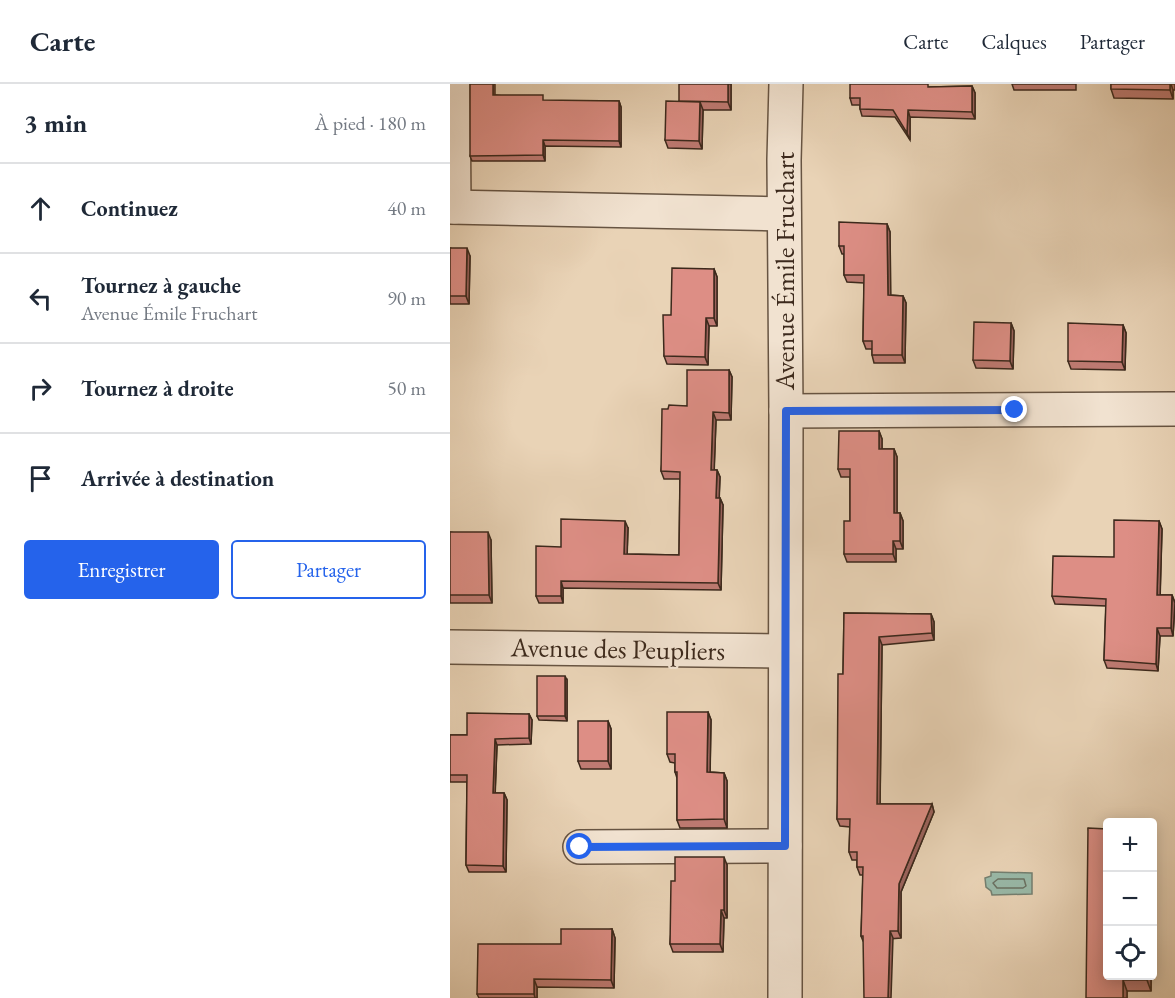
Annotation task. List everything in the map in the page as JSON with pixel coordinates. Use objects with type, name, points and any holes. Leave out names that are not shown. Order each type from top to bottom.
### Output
[{"type":"street","points":[[453,84],[452,207],[784,214]]},
{"type":"street","name":"Avenue Émile Fruchart","points":[[785,998],[784,214],[786,84]]},
{"type":"street","points":[[786,411],[1175,409]]},
{"type":"street","name":"Avenue des Peupliers","points":[[450,647],[785,651]]},
{"type":"street","points":[[580,847],[785,846]]},
{"type":"water","points":[[991,872],[1032,873],[1032,894],[992,895],[986,887],[985,878],[991,876]]},
{"type":"building","points":[[470,84],[493,84],[493,95],[543,95],[543,100],[619,101],[619,141],[543,140],[543,155],[470,156]]},
{"type":"building","points":[[679,84],[728,84],[728,102],[679,101]]},
{"type":"building","points":[[850,84],[972,86],[972,112],[908,110],[907,133],[893,110],[860,109],[860,98],[850,98]]},
{"type":"building","points":[[1111,84],[1170,84],[1170,90],[1111,89]]},
{"type":"building","points":[[666,101],[700,102],[699,141],[665,140]]},
{"type":"building","points":[[839,222],[887,224],[888,295],[903,296],[902,355],[872,355],[872,341],[863,341],[864,275],[844,275],[844,246],[839,246]]},
{"type":"building","points":[[450,248],[467,248],[466,296],[450,296]]},
{"type":"building","points":[[672,268],[714,269],[714,318],[706,318],[705,357],[664,356],[663,315],[671,315]]},
{"type":"building","points":[[974,322],[1011,323],[1010,361],[973,360]]},
{"type":"building","points":[[1068,323],[1123,325],[1122,362],[1068,361]]},
{"type":"building","points":[[687,370],[729,370],[729,413],[713,412],[711,470],[717,470],[716,498],[720,498],[718,583],[561,581],[561,596],[536,596],[536,546],[561,547],[561,519],[625,521],[624,554],[679,555],[680,472],[661,471],[662,409],[668,409],[669,405],[687,406]]},
{"type":"building","points":[[839,431],[879,431],[879,449],[894,449],[894,513],[900,513],[900,541],[893,541],[893,554],[844,554],[844,521],[850,521],[850,469],[838,469]]},
{"type":"building","points":[[1114,520],[1159,521],[1157,595],[1172,595],[1171,628],[1157,628],[1156,664],[1104,660],[1106,599],[1052,596],[1053,556],[1114,557]]},
{"type":"building","points":[[450,532],[488,532],[489,595],[450,595]]},
{"type":"building","points":[[844,613],[931,614],[932,633],[879,637],[877,804],[932,804],[899,884],[898,931],[890,931],[888,998],[864,998],[863,936],[861,936],[863,867],[857,867],[857,852],[849,852],[850,819],[837,819],[838,674],[843,674]]},
{"type":"building","points":[[537,676],[565,676],[565,716],[537,716]]},
{"type":"building","points":[[667,712],[708,712],[707,772],[724,773],[724,819],[677,820],[677,772],[675,772],[675,754],[667,754]]},
{"type":"building","points":[[467,713],[529,714],[529,738],[495,739],[493,793],[504,793],[503,866],[466,865],[467,775],[450,775],[450,735],[467,735]]},
{"type":"building","points":[[578,721],[608,721],[608,761],[578,761]]},
{"type":"building","points":[[1088,828],[1103,829],[1103,980],[1123,980],[1123,998],[1086,998]]},
{"type":"building","points":[[675,857],[724,857],[724,910],[721,910],[720,944],[670,944],[671,881],[675,881]]},
{"type":"building","points":[[561,929],[612,929],[611,980],[534,979],[534,994],[477,994],[478,944],[561,944]]},
{"type":"route","points":[[580,847],[785,846],[786,411],[1015,410]]}]
